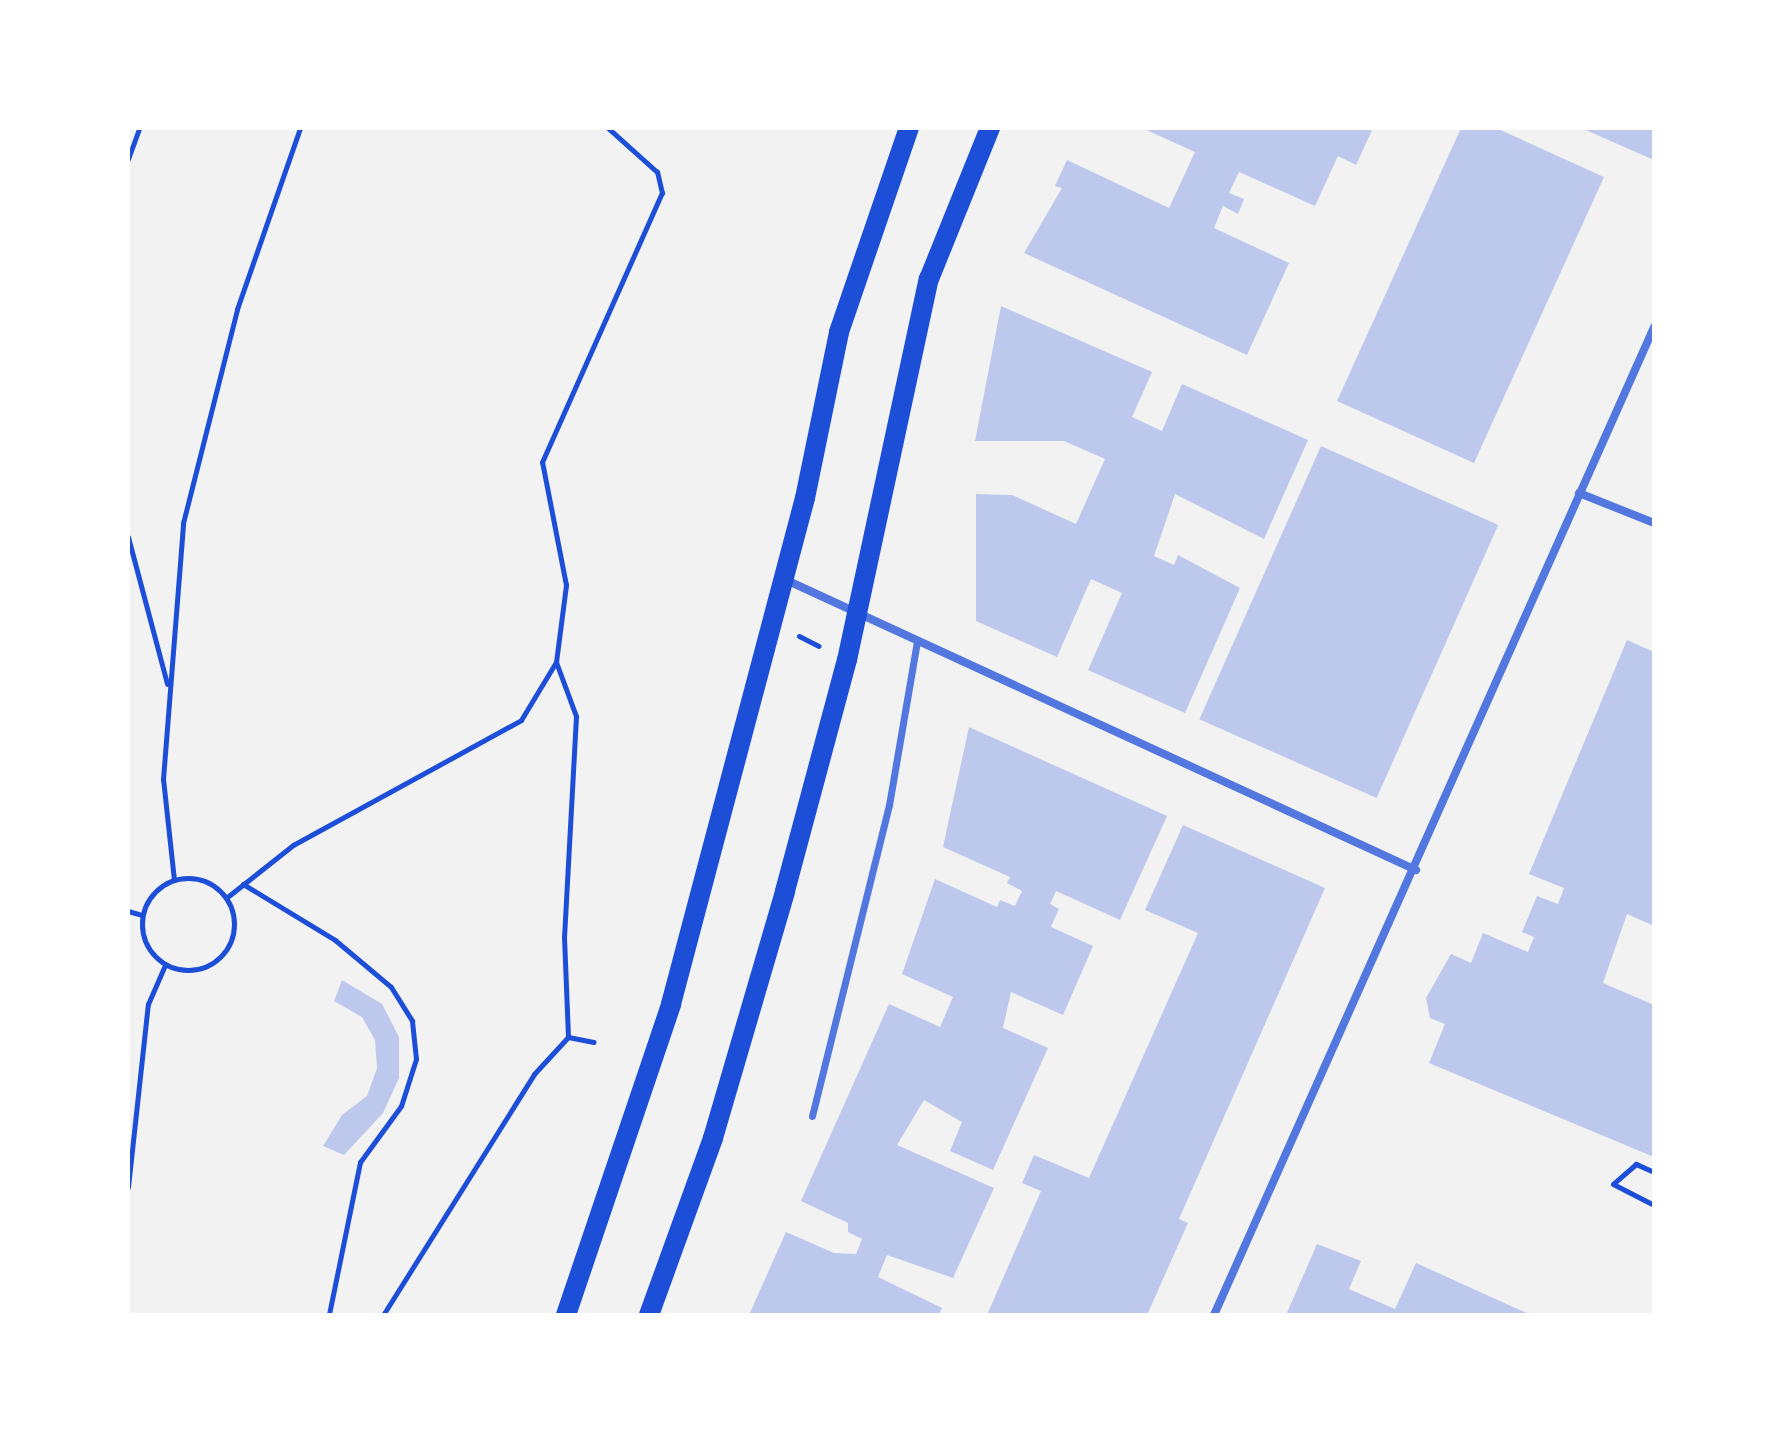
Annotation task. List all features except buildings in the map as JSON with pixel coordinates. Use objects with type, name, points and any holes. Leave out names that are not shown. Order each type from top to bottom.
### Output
[{"type":"main road","points":[[566,1315],[671,1004],[783,579],[851,288],[909,128]]},
{"type":"main road","points":[[649,1315],[687,1219],[754,999],[857,614],[918,319],[954,206],[990,128]]},
{"type":"street","points":[[1214,1315],[1416,870],[1654,327]]},
{"type":"street","points":[[1579,493],[1654,523]]},
{"type":"street","points":[[783,579],[1416,870]]},
{"type":"street","points":[[812,1116],[889,805],[917,642]]},
{"type":"path","points":[[128,159],[139,128]]},
{"type":"path","points":[[174,880],[163,779],[183,523],[203,436],[263,227],[300,128]]},
{"type":"path","points":[[226,898],[293,845],[521,720],[556,662],[566,585],[542,462],[662,193],[657,172],[608,128]]},
{"type":"path","points":[[128,537],[168,688]]},
{"type":"path","points":[[798,635],[828,650]]},
{"type":"path","points":[[383,1315],[534,1074],[568,1037],[564,937],[576,716],[556,662]]},
{"type":"path","points":[[200,879],[226,898],[234,928],[221,957],[193,970],[165,965],[145,943],[142,915],[156,890],[174,880],[200,879]]},
{"type":"path","points":[[243,884],[335,940],[391,987],[412,1021],[416,1059],[401,1106],[360,1162],[329,1315]]},
{"type":"path","points":[[128,911],[142,915]]},
{"type":"path","points":[[128,1187],[148,1004],[165,965]]},
{"type":"path","points":[[568,1037],[594,1042]]},
{"type":"path","points":[[1654,1172],[1636,1164],[1614,1179],[1616,1189],[1654,1203]]}]
